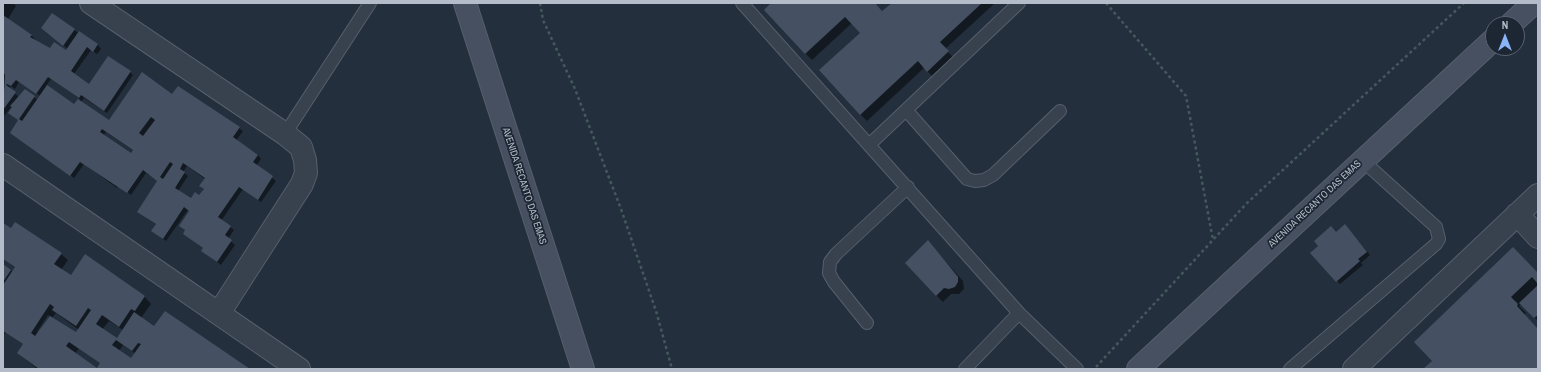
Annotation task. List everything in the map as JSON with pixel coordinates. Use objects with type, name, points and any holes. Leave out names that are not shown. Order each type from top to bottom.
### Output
[{"type":"main road","name":"AVENIDA RECANTO DAS EMAS","points":[[465,3],[583,369]]},
{"type":"main road","points":[[1520,16],[1534,3]]},
{"type":"main road","name":"AVENIDA RECANTO DAS EMAS","points":[[1138,369],[1485,47]]},
{"type":"street","points":[[91,3],[285,134],[301,147],[305,160],[306,173],[302,184],[219,314]]},
{"type":"street","points":[[3,166],[299,369]]},
{"type":"street","points":[[1354,369],[1538,195]]},
{"type":"street","points":[[1517,214],[1538,237]]},
{"type":"lane","points":[[285,134],[370,3]]},
{"type":"lane","points":[[742,3],[870,144],[1019,313],[1077,369]]},
{"type":"lane","points":[[870,144],[1019,3]]},
{"type":"lane","points":[[906,110],[967,179],[975,181],[984,180],[993,175],[1060,111]]},
{"type":"lane","points":[[1290,369],[1436,244],[1439,239],[1436,227],[1362,160]]},
{"type":"lane","points":[[866,323],[834,282],[829,273],[830,262],[836,254],[908,187]]},
{"type":"lane","points":[[965,369],[1019,313]]},
{"type":"path","points":[[540,3],[543,20],[576,89],[621,209],[656,311],[672,369]]},
{"type":"path","points":[[1106,3],[1186,96],[1214,240]]},
{"type":"path","points":[[1095,369],[1246,204],[1464,3]]},
{"type":"building","points":[[771,3],[875,3],[882,11],[892,3],[982,3],[940,42],[949,51],[927,72],[918,61],[860,115],[819,70],[860,33],[845,17],[805,54],[764,10]]},
{"type":"building","points":[[52,13],[75,29],[63,46],[41,28]]},
{"type":"building","points":[[3,15],[32,35],[30,37],[50,48],[54,42],[66,50],[79,31],[98,44],[93,52],[87,47],[71,71],[89,84],[108,56],[131,71],[104,111],[81,95],[79,98],[48,77],[36,94],[16,80],[11,86],[7,84],[6,85],[16,92],[3,110],[5,74],[3,73]]},
{"type":"building","points":[[142,72],[172,94],[178,86],[240,127],[233,137],[258,155],[253,162],[273,176],[258,200],[239,187],[218,217],[231,226],[225,235],[232,240],[217,262],[201,251],[203,248],[183,234],[185,230],[179,226],[189,211],[184,207],[163,239],[151,231],[156,224],[137,212],[157,181],[143,170],[127,193],[80,162],[70,176],[10,133],[18,120],[8,113],[12,107],[10,106],[25,89],[35,96],[19,119],[22,121],[47,85],[74,104],[78,99],[109,120]],"holes":[[[151,117],[155,120],[143,136],[139,133]],[[102,129],[133,150],[131,153],[100,132]],[[170,162],[173,164],[163,179],[160,177]],[[183,163],[205,178],[199,186],[204,189],[199,195],[195,192],[191,198],[175,188],[185,172],[180,169]]]},
{"type":"building","points":[[15,222],[62,253],[54,264],[71,275],[85,254],[145,296],[135,311],[131,309],[119,327],[102,315],[96,324],[117,338],[134,312],[154,326],[165,311],[250,369],[39,369],[17,353],[23,344],[3,331],[3,285],[15,267],[3,259],[3,223],[11,228]],"holes":[[[50,304],[54,307],[52,310],[76,326],[88,308],[91,310],[76,332],[50,316],[35,336],[31,333]],[[116,340],[132,351],[138,343],[141,344],[131,358],[112,345]],[[69,342],[100,363],[97,368],[66,346]]]},
{"type":"building","points":[[1345,224],[1367,252],[1358,259],[1360,261],[1336,282],[1310,253],[1318,246],[1314,241],[1331,226],[1336,232]]},
{"type":"building","points":[[928,240],[958,277],[958,282],[955,287],[949,289],[944,288],[936,296],[905,263]]},
{"type":"building","points":[[1513,247],[1538,273],[1538,284],[1532,277],[1511,297],[1518,304],[1517,306],[1538,329],[1538,369],[1423,369],[1432,361],[1414,342]]},
{"type":"building","points":[[3,264],[11,270],[3,282]]},
{"type":"building","points":[[1538,285],[1538,315],[1534,318],[1519,303]]}]
